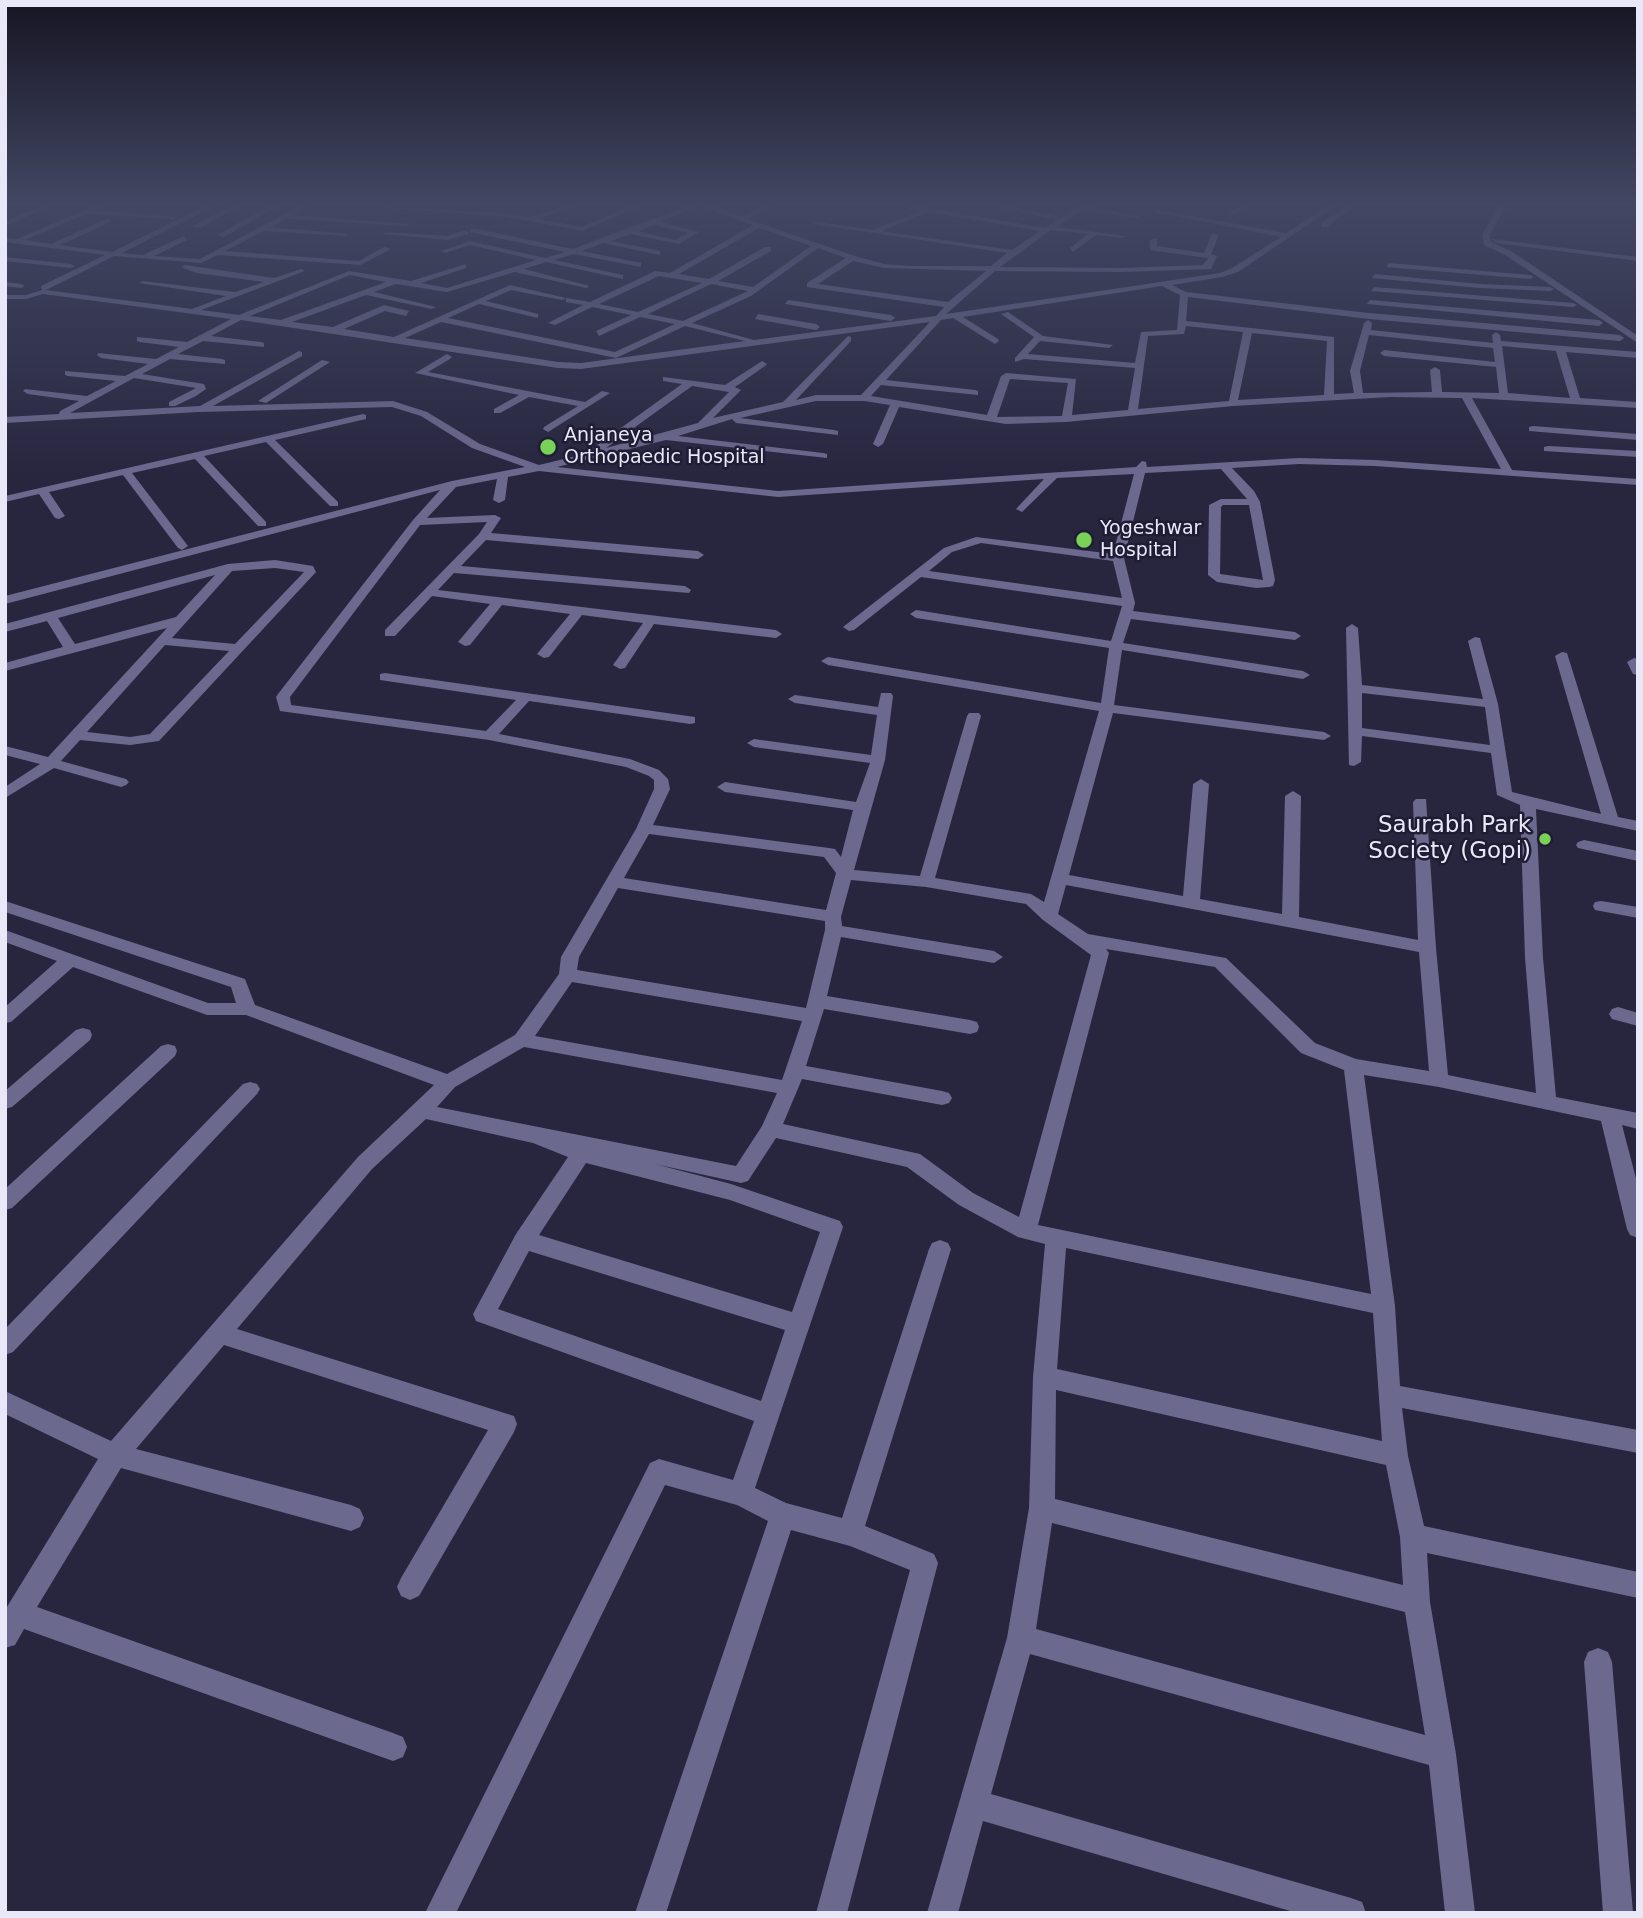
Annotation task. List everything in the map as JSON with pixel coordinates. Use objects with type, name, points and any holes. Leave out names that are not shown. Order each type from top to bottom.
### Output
[{"type":"street","points":[[5,297],[226,324],[577,377],[848,339],[1109,297]]},
{"type":"street","points":[[5,304],[25,297]]},
{"type":"street","points":[[101,297],[558,365],[581,366],[941,316]]},
{"type":"street","points":[[192,311],[230,297]]},
{"type":"street","points":[[58,416],[226,324],[293,297]]},
{"type":"street","points":[[280,323],[353,297]]},
{"type":"street","points":[[385,297],[432,307]]},
{"type":"street","points":[[396,339],[490,297]]},
{"type":"street","points":[[554,297],[753,341]]},
{"type":"street","points":[[552,323],[610,297]]},
{"type":"street","points":[[599,333],[678,297]]},
{"type":"street","points":[[439,319],[617,355],[738,297]]},
{"type":"street","points":[[888,297],[952,310],[1056,297]]},
{"type":"street","points":[[864,398],[876,382],[941,316],[966,297]]},
{"type":"street","points":[[1133,412],[1145,332],[1178,333],[1182,330],[1186,297]]},
{"type":"street","points":[[1233,297],[1369,316],[1620,338]]},
{"type":"street","points":[[1449,297],[1573,305]]},
{"type":"street","points":[[1483,297],[1497,344],[1504,396]]},
{"type":"street","points":[[1561,297],[1638,353]]},
{"type":"street","points":[[1573,297],[1638,340]]},
{"type":"street","points":[[479,302],[535,316]]},
{"type":"street","points":[[788,302],[910,321]]},
{"type":"street","points":[[1370,302],[1599,323]]},
{"type":"street","points":[[334,330],[384,308],[410,314]]},
{"type":"street","points":[[952,310],[962,320],[995,341]]},
{"type":"street","points":[[1006,314],[1038,334],[1039,338]]},
{"type":"street","points":[[1359,396],[1355,371],[1369,316]]},
{"type":"street","points":[[758,317],[835,331]]},
{"type":"street","points":[[1183,323],[1331,339],[1329,397]]},
{"type":"street","points":[[1233,403],[1248,330]]},
{"type":"street","points":[[486,338],[499,332]]},
{"type":"street","points":[[1367,332],[1638,353]]},
{"type":"street","points":[[202,338],[261,345]]},
{"type":"street","points":[[500,351],[526,338]]},
{"type":"street","points":[[1039,338],[1109,345]]},
{"type":"street","points":[[991,419],[1006,376],[1039,338]]},
{"type":"street","points":[[140,339],[188,345]]},
{"type":"street","points":[[787,404],[848,339]]},
{"type":"street","points":[[753,341],[756,352]]},
{"type":"street","points":[[403,350],[416,342]]},
{"type":"street","points":[[461,349],[474,344]]},
{"type":"street","points":[[1560,348],[1576,401]]},
{"type":"street","points":[[1384,353],[1500,365]]},
{"type":"street","points":[[199,409],[299,354]]},
{"type":"street","points":[[101,355],[156,362]]},
{"type":"street","points":[[168,356],[222,362]]},
{"type":"street","points":[[1021,356],[1140,366]]},
{"type":"street","points":[[447,357],[420,373],[587,405]]},
{"type":"street","points":[[263,401],[325,362]]},
{"type":"street","points":[[728,388],[762,364]]},
{"type":"street","points":[[1435,370],[1437,395]]},
{"type":"street","points":[[68,373],[201,386],[201,389],[193,394],[172,404]]},
{"type":"street","points":[[1006,376],[1073,381],[1066,419]]},
{"type":"street","points":[[666,379],[736,390],[701,426]]},
{"type":"street","points":[[876,382],[975,393]]},
{"type":"street","points":[[590,456],[691,383]]},
{"type":"street","points":[[28,391],[88,399]]},
{"type":"street","points":[[548,429],[605,393]]},
{"type":"street","points":[[497,411],[527,394]]},
{"type":"street","points":[[5,600],[452,484],[539,468],[664,437],[724,418],[827,397],[864,398],[991,419],[1066,419],[1233,403],[1359,396],[1504,396],[1638,405]]},
{"type":"street","points":[[1466,396],[1506,468]]},
{"type":"street","points":[[5,414],[263,401],[369,398],[417,401],[512,451],[560,463],[780,486],[1052,477],[1294,454],[1506,468],[1638,482]]},
{"type":"street","points":[[5,420],[199,409],[365,404],[404,406],[424,414],[476,446],[516,463],[709,492],[778,494],[866,483],[1141,468],[1336,461],[1638,475]]},
{"type":"street","points":[[878,444],[895,405]]},
{"type":"street","points":[[5,499],[363,417]]},
{"type":"street","points":[[724,418],[834,433]]},
{"type":"street","points":[[1533,429],[1638,437]]},
{"type":"street","points":[[664,437],[823,456]]},
{"type":"street","points":[[268,439],[334,504]]},
{"type":"street","points":[[1548,449],[1638,454]]},
{"type":"street","points":[[197,455],[262,524]]},
{"type":"street","points":[[1223,465],[1250,493],[1254,502],[1269,583],[1256,584],[1217,578],[1214,575],[1215,505],[1221,502],[1254,502]]},
{"type":"street","points":[[1049,916],[1062,879],[1107,708],[1116,645],[1127,608],[1118,558],[1141,468]]},
{"type":"street","points":[[125,471],[182,546]]},
{"type":"street","points":[[499,500],[503,475]]},
{"type":"street","points":[[1021,509],[1052,477]]},
{"type":"street","points":[[393,1747],[13,1624],[115,1455],[365,1163],[422,1111],[448,1082],[522,1040],[568,975],[570,957],[644,829],[662,789],[661,779],[644,767],[489,736],[285,708],[283,697],[417,522],[452,484]]},
{"type":"street","points":[[43,490],[59,516]]},
{"type":"street","points":[[390,633],[483,537],[495,518],[417,522]]},
{"type":"street","points":[[483,537],[698,555]]},
{"type":"street","points":[[849,626],[954,547],[980,539],[1118,558]]},
{"type":"street","points":[[5,794],[51,763],[228,568],[231,563],[220,544]]},
{"type":"street","points":[[5,628],[228,568],[275,564],[309,569],[310,572],[154,738],[130,741],[76,735]]},
{"type":"street","points":[[453,569],[685,590]]},
{"type":"street","points":[[918,573],[1295,636]]},
{"type":"street","points":[[427,592],[776,634]]},
{"type":"street","points":[[465,642],[498,602]]},
{"type":"street","points":[[544,654],[580,611]]},
{"type":"street","points":[[916,614],[1303,675]]},
{"type":"street","points":[[51,616],[71,649]]},
{"type":"street","points":[[5,667],[181,620]]},
{"type":"street","points":[[620,665],[651,620]]},
{"type":"street","points":[[1352,628],[1355,688],[1353,762]]},
{"type":"street","points":[[161,641],[240,648]]},
{"type":"street","points":[[1475,641],[1491,704],[1505,795],[1528,803],[1638,826]]},
{"type":"street","points":[[1562,656],[1611,821]]},
{"type":"street","points":[[828,661],[1107,708],[1324,736]]},
{"type":"street","points":[[385,677],[690,720]]},
{"type":"street","points":[[1355,688],[1491,704]]},
{"type":"street","points":[[489,736],[525,698]]},
{"type":"street","points":[[736,1183],[771,1129],[793,1079],[815,1008],[862,807],[878,760],[885,704],[795,699]]},
{"type":"street","points":[[926,882],[974,716]]},
{"type":"street","points":[[1354,732],[1498,750]]},
{"type":"street","points":[[754,743],[878,760]]},
{"type":"street","points":[[5,751],[121,782]]},
{"type":"street","points":[[1191,903],[1201,783]]},
{"type":"street","points":[[725,788],[862,807]]},
{"type":"street","points":[[1290,921],[1293,796]]},
{"type":"street","points":[[1421,802],[1427,948],[1439,1080]]},
{"type":"street","points":[[1528,803],[1534,958],[1547,1103]]},
{"type":"street","points":[[644,829],[830,853],[846,874],[926,882],[1031,899],[1049,916],[1100,953],[1026,1231]]},
{"type":"street","points":[[1584,845],[1638,856]]},
{"type":"street","points":[[1062,879],[1427,948]]},
{"type":"street","points":[[613,882],[994,957]]},
{"type":"street","points":[[5,906],[239,983],[247,1009]]},
{"type":"street","points":[[1601,906],[1638,913]]},
{"type":"street","points":[[5,936],[207,1009],[247,1009],[448,1082]]},
{"type":"street","points":[[1084,940],[1220,962],[1308,1048],[1353,1066],[1439,1080],[1638,1121]]},
{"type":"street","points":[[5,1017],[70,960]]},
{"type":"street","points":[[568,975],[970,1027]]},
{"type":"street","points":[[1618,1014],[1638,1020]]},
{"type":"street","points":[[5,1102],[83,1035]]},
{"type":"street","points":[[522,1040],[942,1098]]},
{"type":"street","points":[[5,1202],[168,1051]]},
{"type":"street","points":[[1353,1066],[1384,1306],[1389,1395],[1396,1456],[1413,1537],[1417,1602],[1442,1754],[1460,1913]]},
{"type":"street","points":[[5,1345],[250,1089]]},
{"type":"street","points":[[422,1111],[536,1136],[606,1146],[736,1183],[832,1227],[766,1414],[741,1494]]},
{"type":"street","points":[[1610,1116],[1638,1229]]},
{"type":"street","points":[[771,1129],[913,1160],[966,1199],[1026,1231],[1384,1306]]},
{"type":"street","points":[[536,1136],[581,1154],[736,1183]]},
{"type":"street","points":[[581,1154],[524,1240],[484,1314],[766,1414]]},
{"type":"street","points":[[942,1913],[1021,1638],[1042,1508],[1045,1377],[1056,1237]]},
{"type":"street","points":[[524,1240],[797,1324]]},
{"type":"street","points":[[850,1533],[940,1249]]},
{"type":"street","points":[[218,1334],[505,1424],[410,1587]]},
{"type":"street","points":[[1045,1377],[1396,1456]]},
{"type":"street","points":[[1389,1395],[1638,1442]]},
{"type":"street","points":[[5,1402],[115,1455],[351,1518]]},
{"type":"street","points":[[440,1913],[659,1471],[741,1494],[783,1515],[850,1533],[925,1563],[831,1913]]},
{"type":"street","points":[[1042,1508],[1417,1602]]},
{"type":"street","points":[[650,1913],[783,1515]]},
{"type":"street","points":[[1413,1537],[1638,1585]]},
{"type":"street","points":[[1021,1638],[1442,1754]]},
{"type":"street","points":[[1598,1662],[1619,1913]]},
{"type":"street","points":[[974,1804],[1351,1913]]},
{"type":"place","name":"Anjaneya Orthopaedic Hospital","points":[[548,447]]},
{"type":"place","name":"Yogeshwar Hospital","points":[[1084,540]]},
{"type":"place","name":"Saurabh Park Society (Gopi)","points":[[1545,839]]}]
